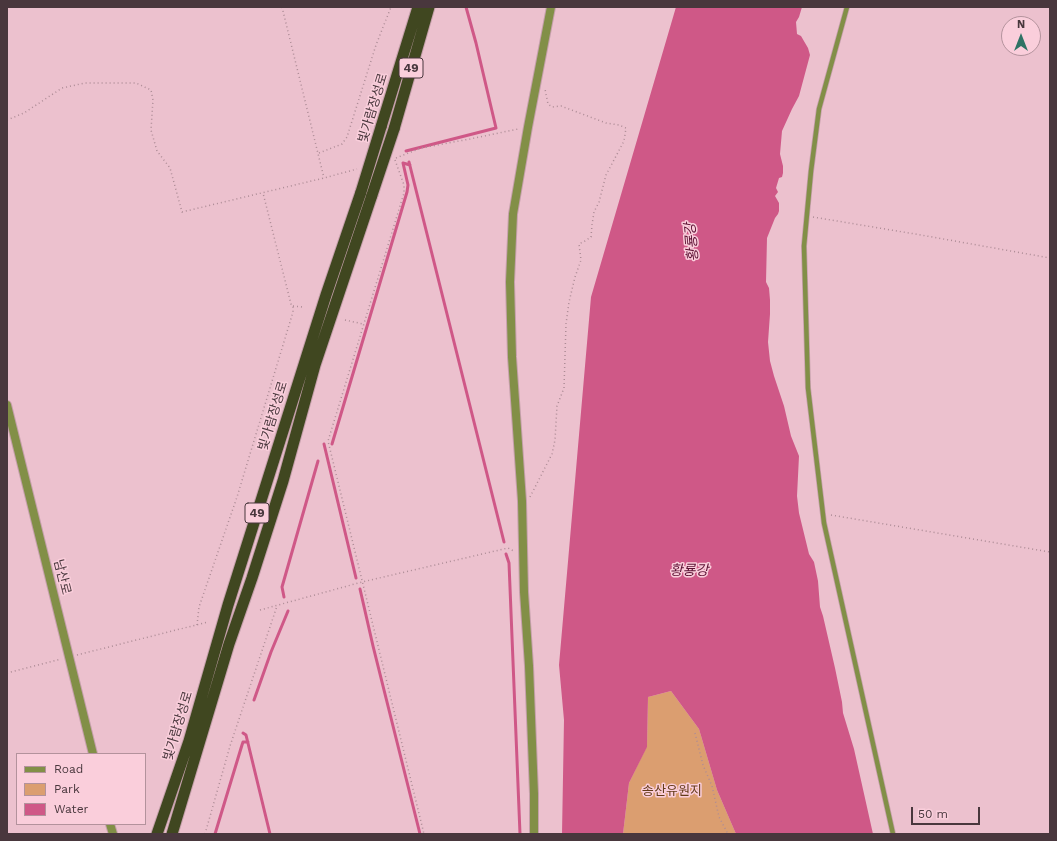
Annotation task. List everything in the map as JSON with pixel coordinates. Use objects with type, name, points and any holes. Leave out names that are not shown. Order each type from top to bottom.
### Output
[{"type":"highway","name":"빛가람장성로","points":[[158,834],[189,741],[228,605],[418,7]]},
{"type":"highway","name":"빛가람장성로","points":[[172,834],[229,644],[283,481],[315,365],[394,129],[429,7]]},
{"type":"street","points":[[534,834],[534,794],[529,666],[524,592],[522,501],[512,358],[510,282],[513,214],[536,82],[551,7]]},
{"type":"street","name":"남산로","points":[[7,405],[93,753]]},
{"type":"lane","points":[[847,7],[819,109],[811,171],[804,246],[808,388],[824,523],[893,834]]},
{"type":"path","points":[[282,7],[324,178]]},
{"type":"path","points":[[319,153],[342,144],[347,137],[376,45],[391,7]]},
{"type":"path","points":[[522,501],[528,500],[552,454],[555,440],[557,406],[564,388],[566,324],[569,302],[574,277],[581,260],[579,244],[591,237],[594,212],[599,202],[606,175],[624,141],[626,128],[619,125],[606,123],[561,106],[552,107],[548,104],[543,85],[536,82]]},
{"type":"path","points":[[394,158],[421,148],[528,127]]},
{"type":"path","points":[[197,625],[199,607],[237,497],[293,312],[293,306],[264,193]]},
{"type":"path","points":[[807,216],[1050,258]]},
{"type":"path","points":[[293,306],[303,307]]},
{"type":"path","points":[[345,320],[363,324]]},
{"type":"path","points":[[823,513],[1050,552]]},
{"type":"path","points":[[260,610],[362,582],[508,548],[515,554]]},
{"type":"path","points":[[205,834],[230,746],[277,606]]},
{"type":"path","points":[[7,673],[208,622]]},
{"type":"path","points":[[695,733],[703,765],[712,786],[719,817],[728,834]]},
{"type":"green space","name":"송산유원지","points":[[671,691],[699,729],[717,790],[736,834],[623,834],[629,783],[647,746],[648,697]]},
{"type":"water","name":"황룡강","points":[[676,7],[802,7],[796,22],[797,34],[801,36],[810,55],[799,96],[782,131],[780,154],[783,173],[782,177],[779,178],[776,188],[778,192],[775,196],[779,203],[779,211],[767,238],[766,282],[769,288],[770,300],[768,342],[770,361],[774,376],[784,406],[791,436],[799,456],[797,496],[799,513],[809,554],[814,562],[818,581],[820,607],[835,668],[843,713],[854,749],[873,834],[736,834],[717,790],[699,729],[671,691],[648,697],[647,747],[629,783],[623,834],[562,834],[564,720],[559,665],[591,297]]},
{"type":"waterway","points":[[406,151],[496,128],[466,7]]},
{"type":"waterway","points":[[409,162],[504,542]]},
{"type":"waterway","points":[[332,444],[407,192],[408,185],[403,163],[410,165]]},
{"type":"waterway","points":[[324,444],[356,578]]},
{"type":"waterway","points":[[284,597],[282,587],[318,461]]},
{"type":"waterway","points":[[506,554],[509,563],[520,834]]},
{"type":"waterway","points":[[360,589],[420,834]]},
{"type":"waterway","points":[[254,700],[271,652],[288,611]]},
{"type":"waterway","points":[[243,733],[246,735],[270,834]]},
{"type":"waterway","points":[[215,834],[243,742],[248,742]]}]
